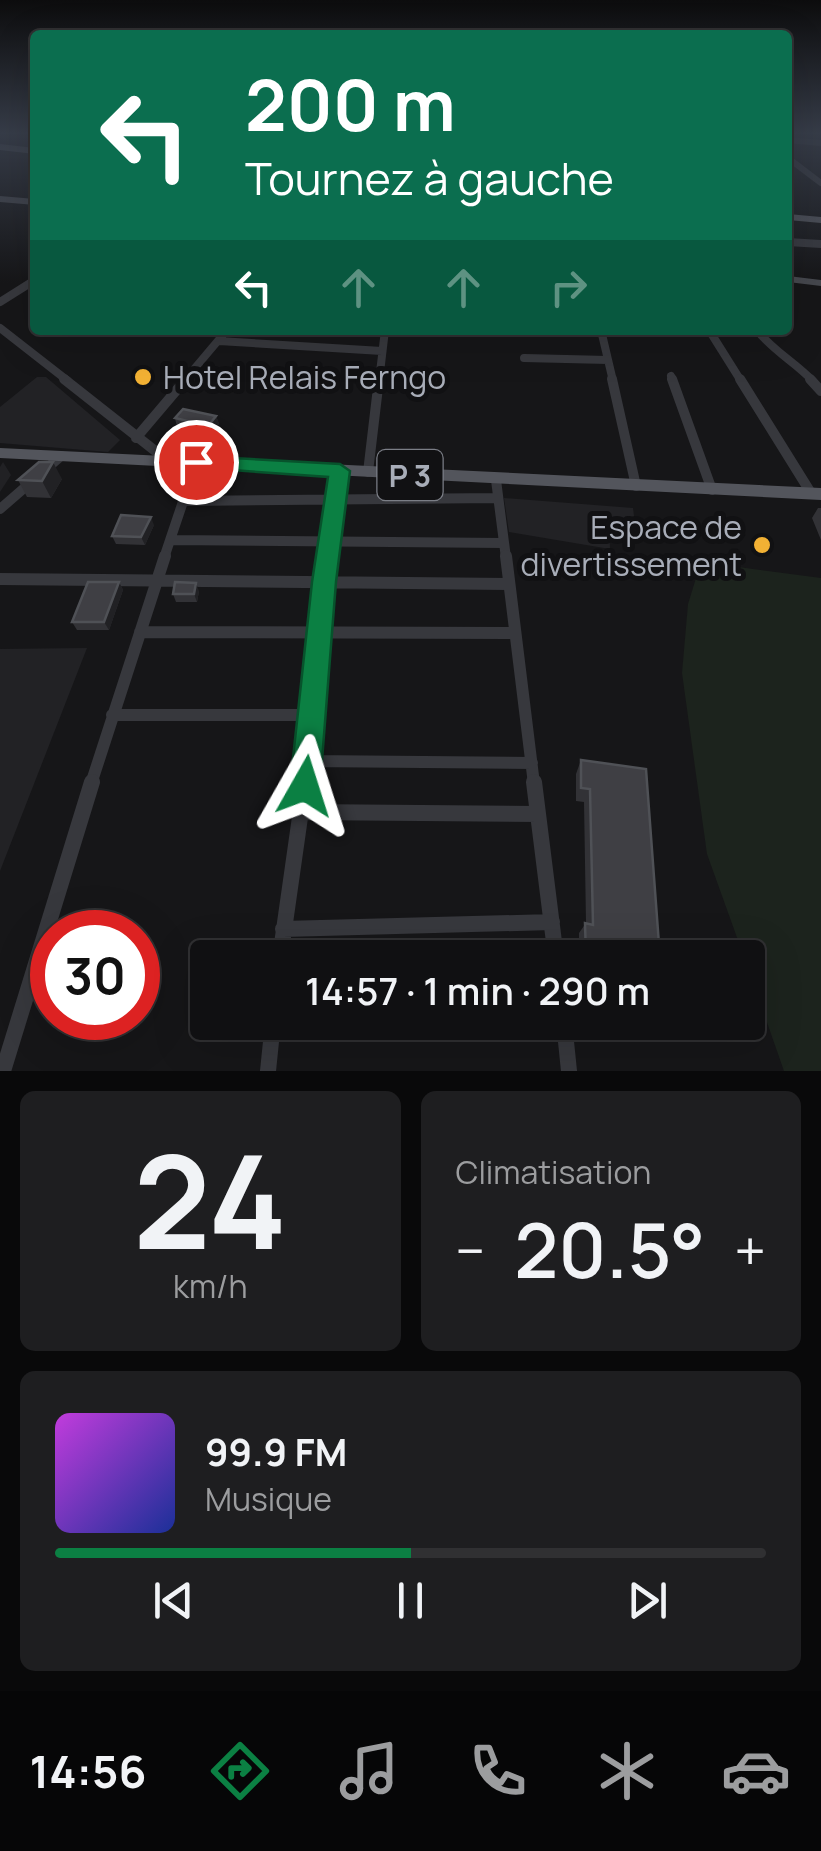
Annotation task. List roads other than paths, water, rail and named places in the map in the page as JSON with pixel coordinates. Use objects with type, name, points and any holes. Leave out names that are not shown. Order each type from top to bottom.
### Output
[{"type":"main road","points":[[0,199],[30,202]]},
{"type":"main road","points":[[792,215],[821,218]]},
{"type":"main road","points":[[792,279],[821,283]]},
{"type":"main road","name":"P 3","points":[[0,453],[816,494]]},
{"type":"street","points":[[792,242],[821,244]]},
{"type":"street","points":[[0,302],[30,286]]},
{"type":"street","points":[[0,328],[168,461]]},
{"type":"street","points":[[136,438],[224,335]]},
{"type":"street","points":[[368,472],[384,335]]},
{"type":"street","points":[[602,335],[636,486]]},
{"type":"street","points":[[712,335],[816,494]]},
{"type":"street","points":[[761,335],[792,358],[821,392]]},
{"type":"street","points":[[219,342],[382,351]]},
{"type":"street","points":[[524,358],[608,360]]},
{"type":"street","points":[[672,376],[712,490]]},
{"type":"street","points":[[0,509],[61,456]]},
{"type":"street","points":[[3,1071],[6,1038],[196,462]]},
{"type":"street","points":[[282,940],[302,812],[324,582],[340,471]]},
{"type":"street","points":[[496,480],[554,940]]},
{"type":"street","points":[[184,501],[497,498]]},
{"type":"street","points":[[171,540],[504,543]]},
{"type":"street","points":[[0,579],[508,584]]},
{"type":"street","points":[[140,632],[516,633]]},
{"type":"street","points":[[112,715],[312,715]]},
{"type":"street","points":[[308,761],[532,763]]},
{"type":"street","points":[[302,812],[538,814]]},
{"type":"street","points":[[283,929],[552,922]]},
{"type":"street","points":[[268,1071],[271,1040]]},
{"type":"street","points":[[566,1040],[570,1071]]},
{"type":"place","name":"Hotel Relais Ferngo","points":[[143,377]]},
{"type":"place","name":"Espace de divertissement","points":[[762,545]]}]
